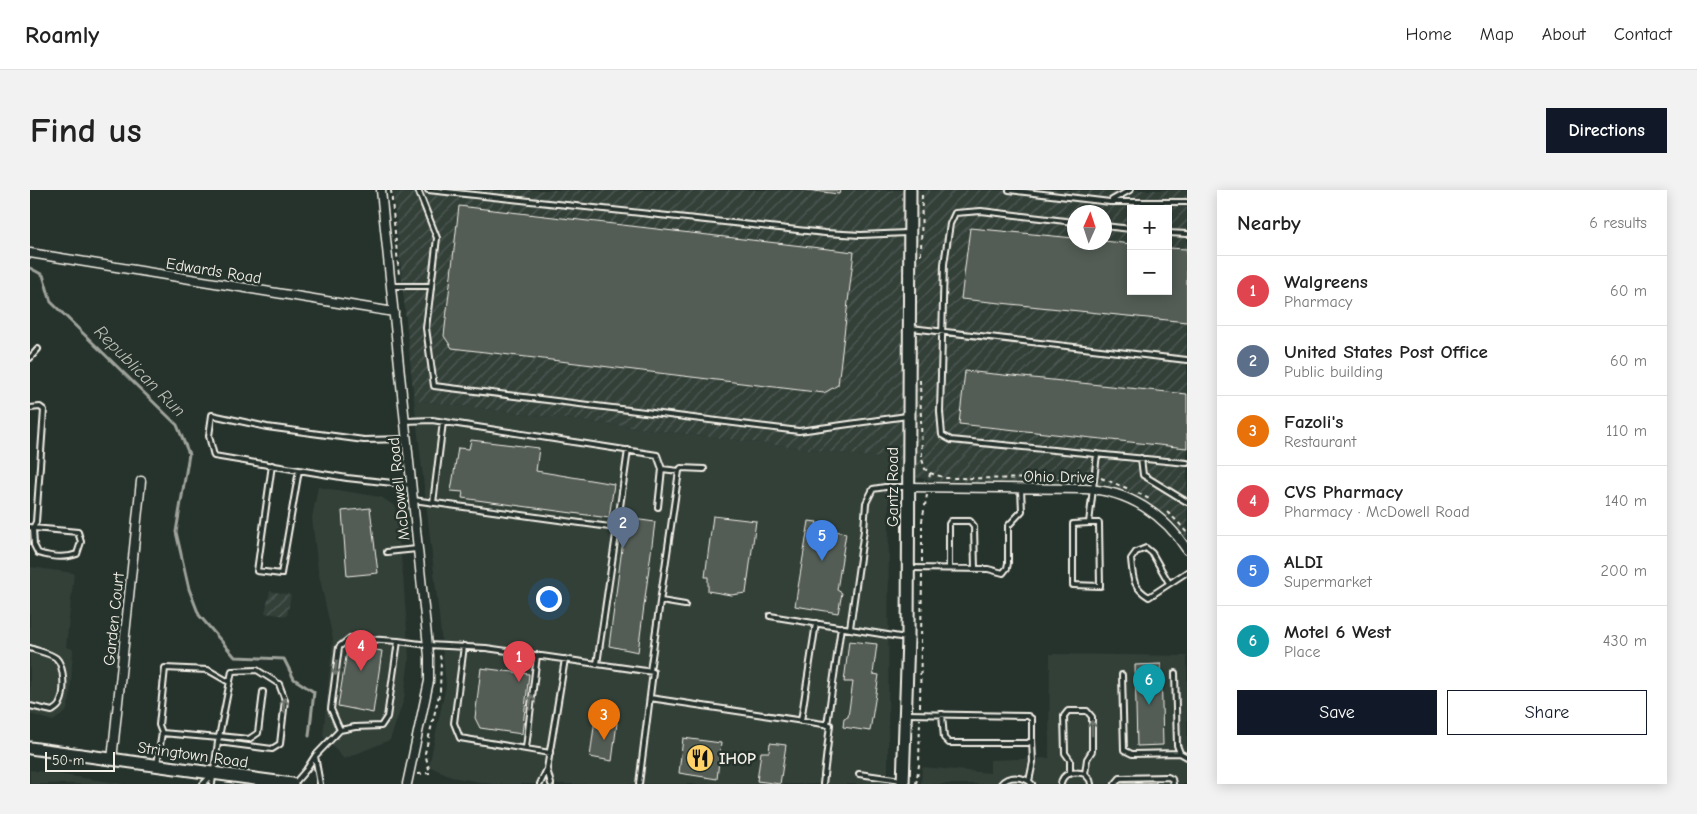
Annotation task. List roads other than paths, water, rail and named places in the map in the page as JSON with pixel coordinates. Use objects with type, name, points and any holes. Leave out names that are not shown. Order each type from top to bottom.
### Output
[{"type":"main road","name":"Gantz Road","points":[[903,782],[908,638],[910,190]]},
{"type":"main road","name":"Stringtown Road","points":[[30,748],[157,765],[213,779],[293,784]]},
{"type":"street","name":"McDowell Road","points":[[381,190],[428,645],[429,681],[407,784]]},
{"type":"street","name":"Edwards Road","points":[[30,253],[394,312]]},
{"type":"street","name":"Garden Court","points":[[112,760],[141,481]]},
{"type":"street","name":"Ohio Drive","points":[[908,487],[1092,489],[1122,496],[1155,514],[1176,535],[1187,550]]},
{"type":"lane","points":[[418,190],[437,238],[426,328],[434,386],[799,431],[908,416]]},
{"type":"lane","points":[[428,190],[824,234],[910,233]]},
{"type":"lane","points":[[1009,190],[1110,202],[1187,202]]},
{"type":"lane","points":[[1110,202],[1130,190]]},
{"type":"lane","points":[[1067,221],[981,211],[955,212],[950,224],[944,264],[940,412],[942,435],[951,440],[1187,463]]},
{"type":"lane","points":[[1112,227],[1127,229]]},
{"type":"lane","points":[[1172,233],[1187,234]]},
{"type":"lane","points":[[391,286],[431,286]]},
{"type":"lane","points":[[909,328],[1187,360]]},
{"type":"lane","points":[[30,358],[38,349]]},
{"type":"lane","points":[[30,408],[40,407],[44,410],[36,522],[31,528],[34,545],[38,553],[52,557],[70,557],[77,554],[81,542],[78,532],[31,528]]},
{"type":"lane","points":[[407,439],[364,440],[267,427],[212,415],[209,436],[214,456],[347,478],[412,486]]},
{"type":"lane","points":[[405,420],[432,420],[658,455],[662,469],[658,507]]},
{"type":"lane","points":[[433,503],[443,422]]},
{"type":"lane","points":[[597,664],[628,450]]},
{"type":"lane","points":[[1089,522],[1097,454]]},
{"type":"lane","points":[[1140,458],[1143,475],[1187,502]]},
{"type":"lane","points":[[272,465],[257,571],[281,574],[299,470]]},
{"type":"lane","points":[[662,469],[679,471],[681,468],[704,469]]},
{"type":"lane","points":[[639,784],[653,672],[650,671],[679,471]]},
{"type":"lane","points":[[850,628],[866,503],[873,489],[908,487]]},
{"type":"lane","points":[[908,568],[988,569],[1003,573],[1007,568],[1008,526],[1022,511],[1021,489]]},
{"type":"lane","points":[[413,500],[617,528]]},
{"type":"lane","points":[[949,568],[949,524],[951,521],[970,521],[974,526],[974,569]]},
{"type":"lane","points":[[1089,522],[1100,523],[1100,586],[1073,585],[1073,524],[1089,522]]},
{"type":"lane","points":[[1170,583],[1152,553],[1146,548],[1136,552],[1131,559],[1134,583],[1140,591],[1149,597],[1187,572]]},
{"type":"lane","points":[[387,552],[418,549]]},
{"type":"lane","points":[[661,601],[685,605]]},
{"type":"lane","points":[[770,616],[908,638]]},
{"type":"lane","points":[[801,721],[816,623]]},
{"type":"lane","points":[[827,725],[841,627]]},
{"type":"lane","points":[[340,730],[331,709],[339,647],[350,638],[369,638],[428,645],[464,646],[650,671]]},
{"type":"lane","points":[[293,784],[306,770],[315,756],[340,730],[355,727],[381,726],[387,717],[398,641]]},
{"type":"lane","points":[[464,646],[454,723],[460,738],[550,753]]},
{"type":"lane","points":[[30,648],[56,658],[62,668],[63,677],[62,701],[59,706],[52,711],[30,706]]},
{"type":"lane","points":[[526,748],[537,655]]},
{"type":"lane","points":[[540,784],[547,769],[565,659]]},
{"type":"lane","points":[[157,765],[162,733],[159,725],[165,668],[208,670],[229,682]]},
{"type":"lane","points":[[203,784],[213,779],[219,738],[232,671],[257,670],[279,684],[285,700],[280,744],[272,749],[219,738]]},
{"type":"lane","points":[[1175,673],[1177,744],[1180,753]]},
{"type":"lane","points":[[1122,675],[1124,750],[1132,754],[1180,753],[1187,757]]},
{"type":"lane","points":[[162,733],[249,739],[258,733],[263,692]]},
{"type":"lane","points":[[650,698],[830,725],[823,784]]},
{"type":"lane","points":[[1070,774],[1069,757],[1065,753],[1064,716],[1068,711],[1087,712],[1092,716],[1092,751],[1087,759],[1085,774]]},
{"type":"lane","points":[[905,714],[1031,716],[1033,762],[1030,783]]},
{"type":"lane","points":[[942,714],[944,738],[949,743],[1028,743],[1032,740]]},
{"type":"lane","points":[[315,756],[320,784]]},
{"type":"lane","points":[[547,769],[551,784]]},
{"type":"lane","points":[[1061,784],[1061,780],[1066,774],[1075,772],[1085,774],[1090,780],[1090,784]]},
{"type":"lane","points":[[859,774],[903,782]]},
{"type":"lane","points":[[1115,784],[1120,778],[1168,777],[1172,779],[1173,784]]},
{"type":"lane","points":[[1001,784],[1004,780],[1013,778],[1024,778],[1030,783]]},
{"type":"waterway","name":"Republican Run","points":[[30,268],[43,275],[51,302],[177,425],[189,454],[176,532],[189,589],[199,615],[235,657],[284,659],[294,679],[314,692],[309,736]]},
{"type":"place","name":"United States Post Office","points":[[623,548]]},
{"type":"place","name":"ALDI","points":[[822,561]]},
{"type":"place","name":"CVS Pharmacy","points":[[361,671]]},
{"type":"place","name":"Walgreens","points":[[519,682]]},
{"type":"place","name":"Motel 6 West","points":[[1149,705]]},
{"type":"place","name":"Fazoli's","points":[[604,740]]},
{"type":"place","name":"IHOP","points":[[700,758]]}]
